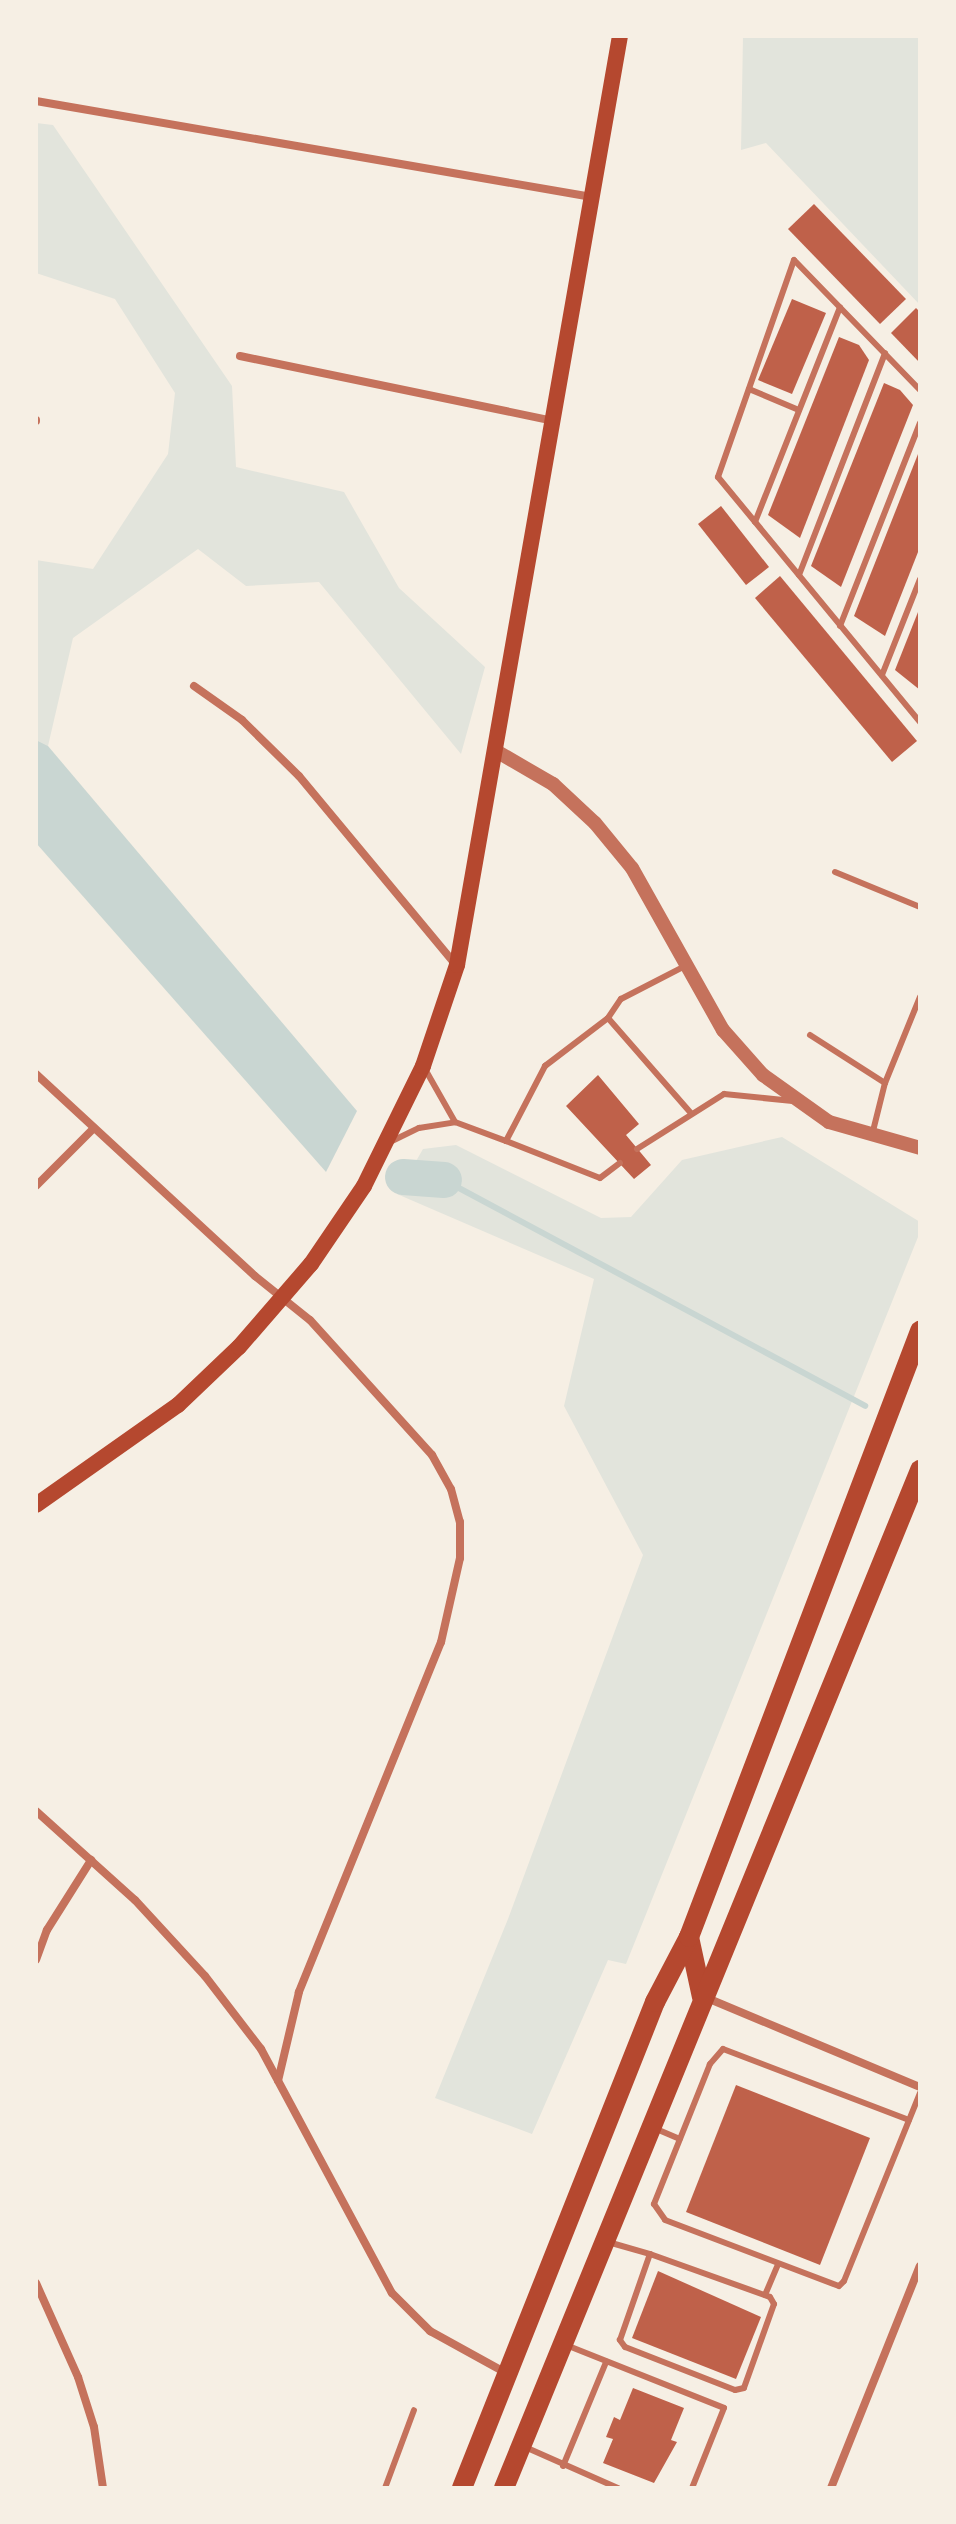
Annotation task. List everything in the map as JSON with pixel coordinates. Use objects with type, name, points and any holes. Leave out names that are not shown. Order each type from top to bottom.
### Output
[{"type":"main road","points":[[36,1505],[178,1405],[284,1296],[344,1216],[388,1142],[423,1066],[457,965],[556,421],[620,36]]},
{"type":"main road","points":[[462,2488],[655,2002],[689,1937],[920,1331]]},
{"type":"main road","points":[[504,2488],[702,1997],[920,1470]]},
{"type":"main road","points":[[689,1937],[702,1997]]},
{"type":"street","points":[[36,101],[592,197]]},
{"type":"street","points":[[240,356],[556,421]]},
{"type":"street","points":[[194,686],[242,720],[299,776],[457,965]]},
{"type":"street","points":[[496,751],[553,784],[595,823],[632,868],[723,1030],[763,1075],[829,1122],[871,1138],[920,1148]]},
{"type":"street","points":[[36,1074],[255,1276],[284,1296],[401,1416],[432,1455],[451,1489],[460,1522],[460,1558],[441,1642],[299,1992],[278,2081]]},
{"type":"street","points":[[36,1186],[94,1128]]},
{"type":"street","points":[[36,1811],[91,1860],[205,1976],[261,2049],[392,2293],[430,2331],[507,2373]]},
{"type":"street","points":[[36,1960],[47,1930],[91,1860]]},
{"type":"street","points":[[702,1997],[920,2087]]},
{"type":"street","points":[[831,2488],[920,2266]]},
{"type":"street","points":[[36,2283],[78,2377],[94,2427],[103,2488]]},
{"type":"lane","points":[[920,390],[794,260],[718,477],[920,722]]},
{"type":"lane","points":[[755,522],[840,307]]},
{"type":"lane","points":[[799,575],[885,353]]},
{"type":"lane","points":[[749,389],[799,410]]},
{"type":"lane","points":[[840,626],[920,423]]},
{"type":"lane","points":[[882,675],[920,579]]},
{"type":"lane","points":[[835,872],[920,907]]},
{"type":"lane","points":[[506,1141],[545,1066],[608,1018],[621,999],[688,964]]},
{"type":"lane","points":[[871,1138],[885,1083],[920,997]]},
{"type":"lane","points":[[608,1018],[690,1112]]},
{"type":"lane","points":[[810,1035],[885,1083]]},
{"type":"lane","points":[[423,1066],[455,1122]]},
{"type":"lane","points":[[637,1149],[690,1112],[724,1094],[797,1101]]},
{"type":"lane","points":[[388,1142],[419,1128],[455,1122],[600,1178],[620,1163]]},
{"type":"lane","points":[[909,2120],[723,2049],[710,2064],[654,2204],[658,2213],[778,2265],[832,2286],[844,2281],[920,2093]]},
{"type":"lane","points":[[650,2127],[680,2139]]},
{"type":"lane","points":[[604,2241],[650,2254],[765,2295],[774,2304],[744,2388],[735,2390],[625,2347],[620,2340],[650,2254]]},
{"type":"lane","points":[[765,2295],[778,2265]]},
{"type":"lane","points":[[563,2344],[724,2408],[692,2488]]},
{"type":"lane","points":[[563,2466],[606,2362]]},
{"type":"lane","points":[[385,2488],[414,2410]]},
{"type":"lane","points":[[522,2445],[563,2466],[618,2488]]},
{"type":"shaded area","points":[[743,36],[920,36],[920,305],[766,143],[741,150]]},
{"type":"shaded area","points":[[36,123],[53,125],[232,386],[236,467],[344,492],[399,588],[485,667],[461,754],[319,582],[246,586],[198,549],[73,638],[48,746],[36,740],[36,560],[93,569],[168,454],[175,393],[115,299],[36,273]]},
{"type":"shaded area","points":[[36,740],[48,746],[357,1111],[326,1172],[36,843]]},
{"type":"shaded area","points":[[782,1137],[920,1222],[920,1232],[626,1964],[608,1960],[532,2134],[435,2098],[508,1919],[643,1555],[564,1406],[594,1279],[397,1194],[423,1149],[456,1145],[601,1218],[631,1217],[682,1160]]},
{"type":"building","points":[[814,204],[906,299],[880,324],[788,229]]},
{"type":"building","points":[[792,299],[826,313],[792,394],[758,380]]},
{"type":"building","points":[[916,308],[920,312],[920,363],[891,333]]},
{"type":"building","points":[[839,337],[859,345],[869,360],[800,538],[768,515]]},
{"type":"building","points":[[884,383],[900,390],[913,405],[841,587],[811,566]]},
{"type":"building","points":[[920,449],[920,547],[885,636],[854,616]]},
{"type":"building","points":[[721,506],[769,567],[746,585],[698,524]]},
{"type":"building","points":[[780,576],[917,741],[892,762],[755,598]]},
{"type":"building","points":[[920,607],[920,690],[895,670]]},
{"type":"building","points":[[598,1075],[639,1124],[626,1135],[651,1165],[634,1179],[566,1106]]},
{"type":"building","points":[[736,2085],[870,2138],[820,2265],[686,2212]]},
{"type":"building","points":[[658,2271],[761,2317],[736,2379],[632,2338]]},
{"type":"building","points":[[633,2388],[684,2408],[671,2440],[677,2442],[654,2483],[603,2463],[613,2439],[606,2437],[614,2417],[620,2420]]},
{"type":"waterway","points":[[403,1177],[444,1180]]},
{"type":"waterway","points":[[444,1180],[865,1406]]}]
